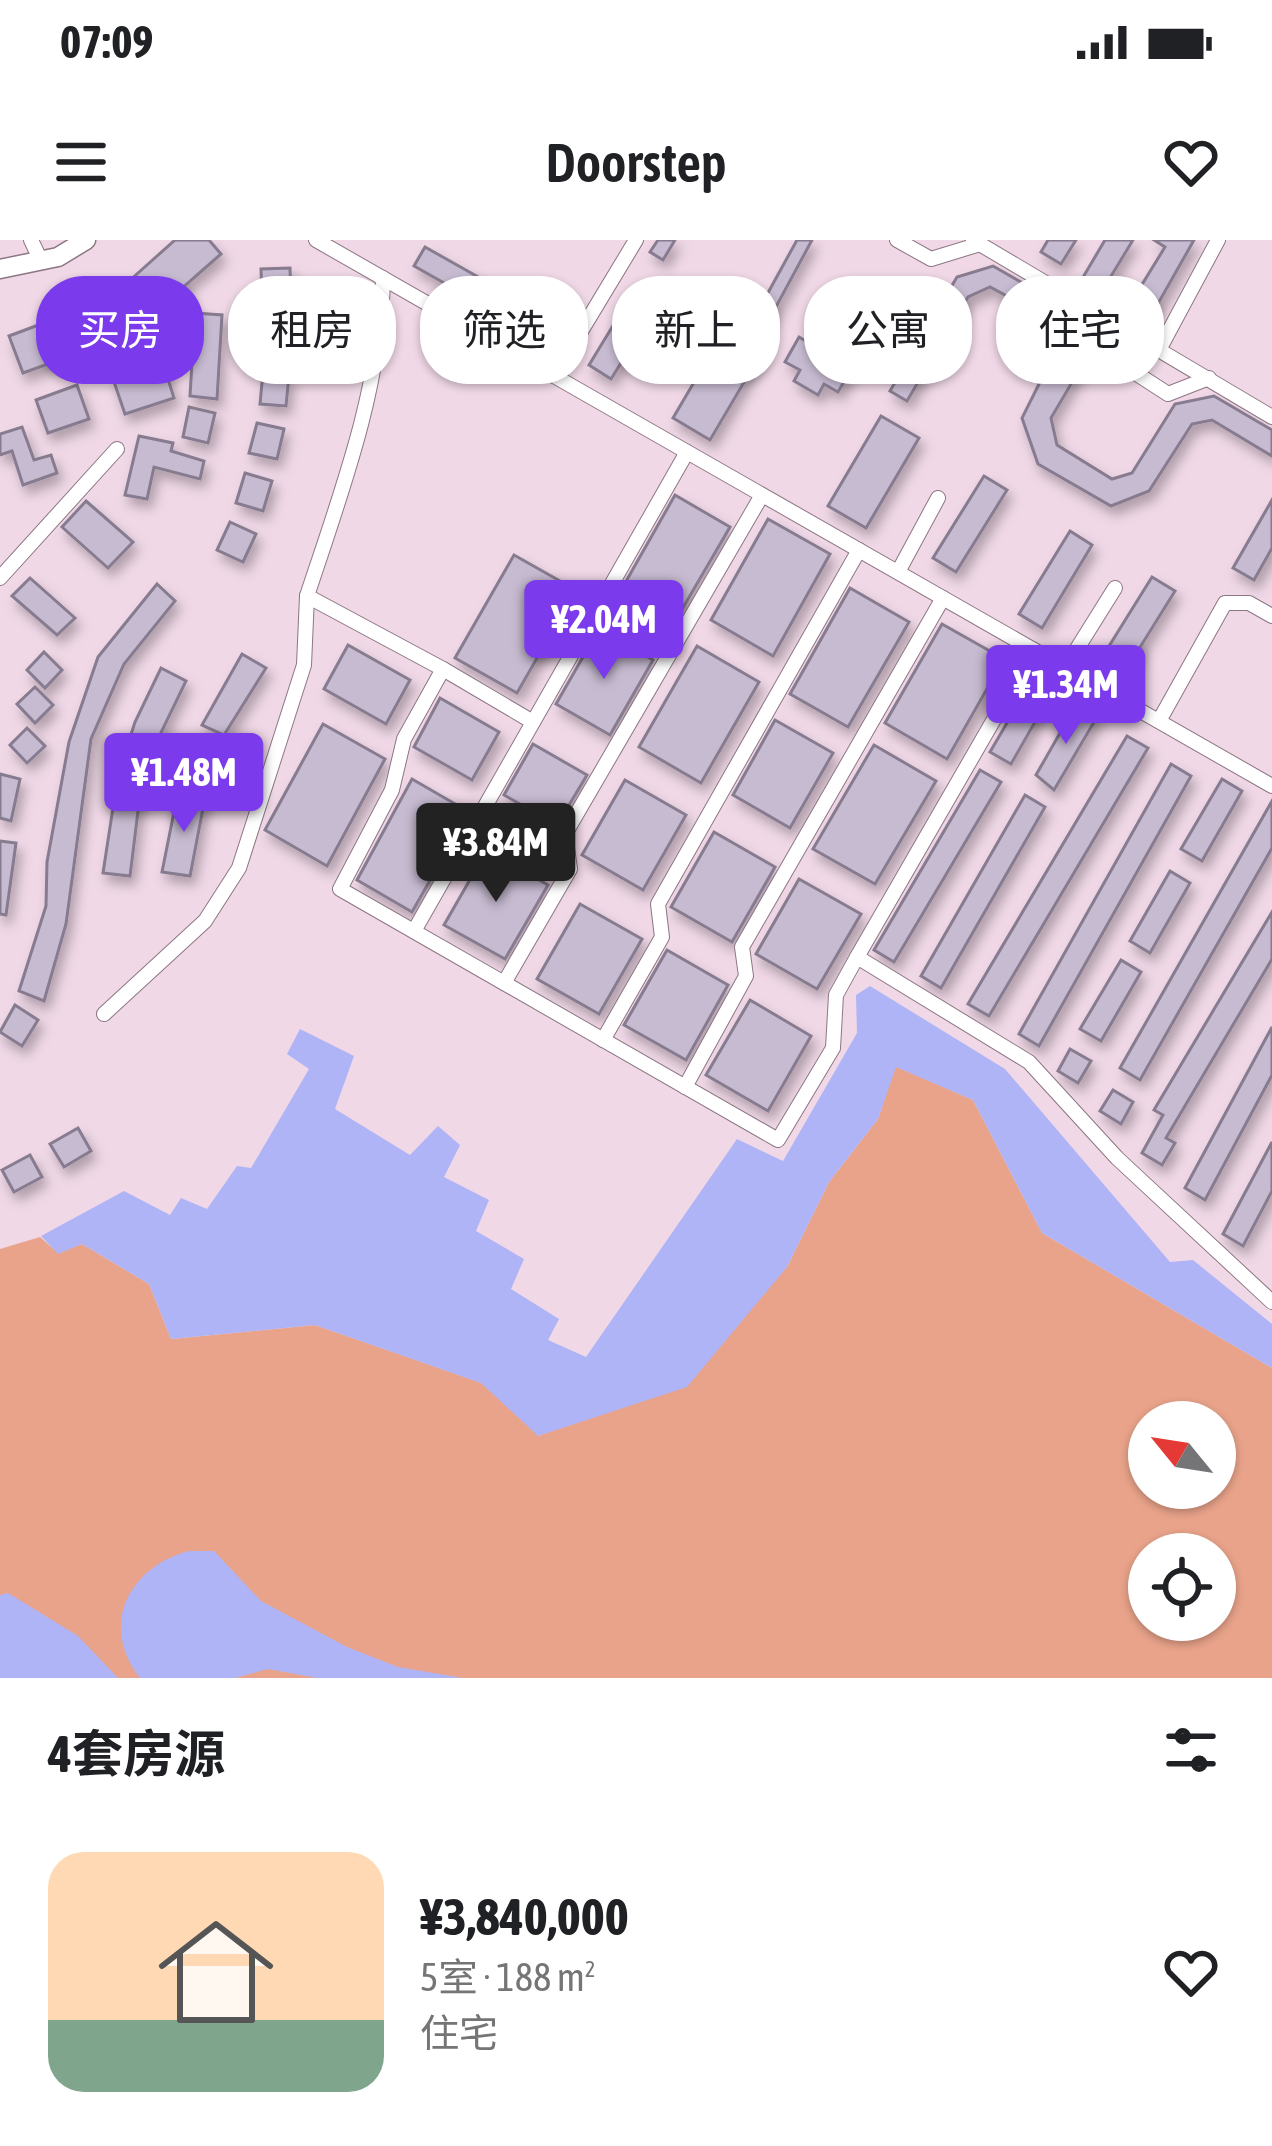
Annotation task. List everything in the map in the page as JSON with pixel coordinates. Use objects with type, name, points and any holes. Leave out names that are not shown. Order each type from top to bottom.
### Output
[{"type":"street","points":[[31,240],[41,261]]},
{"type":"street","points":[[0,269],[41,261],[86,240]]},
{"type":"street","points":[[316,240],[379,276]]},
{"type":"street","points":[[588,320],[636,240]]},
{"type":"street","points":[[898,240],[931,259],[977,242],[1036,276]]},
{"type":"street","points":[[1164,341],[1218,240]]},
{"type":"street","points":[[1164,350],[1272,417]]},
{"type":"street","points":[[1153,384],[1168,394],[1209,378]]},
{"type":"street","points":[[104,1013],[205,921],[239,868],[304,665],[307,596],[345,481],[370,384]]},
{"type":"street","points":[[568,384],[1272,786]]},
{"type":"street","points":[[0,578],[117,448]]},
{"type":"street","points":[[414,931],[687,452]]},
{"type":"street","points":[[504,983],[570,869],[565,834],[762,495]]},
{"type":"street","points":[[898,572],[938,498]]},
{"type":"street","points":[[603,1040],[662,937],[658,904],[859,550]]},
{"type":"street","points":[[1065,668],[1115,587]]},
{"type":"street","points":[[307,596],[533,722]]},
{"type":"street","points":[[685,1087],[746,976],[742,947],[944,598]]},
{"type":"street","points":[[1159,721],[1225,603],[1249,603],[1272,616]]},
{"type":"street","points":[[442,668],[404,739],[392,790],[340,889],[778,1140],[833,1048],[836,995],[1034,650]]},
{"type":"street","points":[[856,957],[1029,1062],[1117,1158],[1272,1302]]},
{"type":"shaded area","points":[[895,1066],[973,1100],[1042,1233],[1272,1368],[1272,1678],[0,1678],[0,1249],[40,1237],[58,1253],[82,1244],[149,1284],[171,1339],[315,1325],[482,1383],[539,1436],[787,1267],[829,1182],[878,1119]]},
{"type":"water","points":[[870,986],[1005,1069],[1170,1262],[1193,1260],[1272,1324],[1272,1368],[1042,1233],[973,1100],[896,1067],[878,1119],[829,1182],[787,1267],[687,1387],[538,1436],[481,1383],[315,1325],[171,1339],[149,1284],[82,1244],[58,1254],[41,1236],[124,1191],[170,1215],[181,1198],[207,1209],[237,1166],[251,1168],[309,1069],[287,1054],[300,1029],[354,1056],[335,1109],[410,1155],[438,1126],[460,1145],[444,1177],[489,1200],[476,1231],[524,1259],[511,1289],[559,1319],[548,1340],[586,1357],[737,1139],[783,1161],[857,1033],[856,995]]},
{"type":"water","points":[[189,1551],[214,1551],[261,1601],[347,1647],[398,1667],[463,1678],[317,1678],[268,1669],[235,1678],[140,1678],[122,1638],[126,1601],[150,1570]]},
{"type":"water","points":[[8,1593],[78,1636],[118,1678],[0,1678],[0,1595]]},
{"type":"building","points":[[175,240],[209,240],[221,254],[196,276],[135,276]]},
{"type":"building","points":[[658,240],[675,240],[663,260],[650,252]]},
{"type":"building","points":[[797,240],[812,240],[780,299],[777,276]]},
{"type":"building","points":[[1048,240],[1076,240],[1061,264],[1041,252]]},
{"type":"building","points":[[1105,240],[1133,240],[1111,276],[1084,276]]},
{"type":"building","points":[[1154,240],[1194,240],[1164,293],[1164,276],[1147,276],[1165,247]]},
{"type":"building","points":[[425,247],[476,276],[432,276],[414,266]]},
{"type":"building","points":[[993,266],[1010,276],[996,276],[996,290],[990,287],[972,295],[972,276],[960,276]]},
{"type":"building","points":[[290,268],[290,276],[261,276],[261,269]]},
{"type":"building","points":[[204,314],[222,315],[217,399],[190,396],[191,384],[204,384]]},
{"type":"building","points":[[36,326],[36,368],[23,373],[9,336]]},
{"type":"building","points":[[612,327],[612,377],[589,365]]},
{"type":"building","points":[[799,337],[804,340],[804,384],[824,384],[818,395],[794,381],[800,370],[785,362]]},
{"type":"building","points":[[115,384],[170,384],[174,398],[125,414]]},
{"type":"building","points":[[262,384],[288,384],[286,406],[260,404]]},
{"type":"building","points":[[693,384],[743,384],[710,440],[673,418]]},
{"type":"building","points":[[894,384],[917,384],[907,401],[890,391]]},
{"type":"building","points":[[1039,384],[1071,384],[1051,418],[1057,445],[1112,479],[1132,473],[1175,404],[1214,396],[1272,430],[1272,456],[1212,420],[1192,424],[1149,491],[1111,506],[1038,464],[1022,418]]},
{"type":"building","points":[[77,385],[89,419],[48,433],[36,400]]},
{"type":"building","points":[[189,407],[215,413],[208,443],[183,437]]},
{"type":"building","points":[[881,416],[919,438],[866,528],[828,506]]},
{"type":"building","points":[[257,423],[284,429],[277,459],[249,453]]},
{"type":"building","points":[[22,427],[34,460],[51,455],[57,473],[23,485],[12,451],[0,455],[0,434]]},
{"type":"building","points":[[139,436],[173,443],[171,451],[204,461],[200,479],[154,467],[147,499],[125,495]]},
{"type":"building","points":[[245,473],[272,481],[263,511],[236,503]]},
{"type":"building","points":[[984,476],[1007,490],[956,572],[933,558]]},
{"type":"building","points":[[675,495],[730,527],[670,630],[616,599]]},
{"type":"building","points":[[1272,500],[1272,548],[1254,580],[1233,568]]},
{"type":"building","points":[[86,501],[133,542],[108,568],[62,527]]},
{"type":"building","points":[[768,519],[830,554],[773,656],[711,620]]},
{"type":"building","points":[[230,522],[256,534],[243,562],[217,550]]},
{"type":"building","points":[[1070,531],[1092,545],[1042,628],[1019,614]]},
{"type":"building","points":[[514,555],[576,590],[517,693],[455,658]]},
{"type":"building","points":[[1152,577],[1175,591],[1124,673],[1101,659]]},
{"type":"building","points":[[30,578],[75,618],[57,635],[12,596]]},
{"type":"building","points":[[157,584],[175,601],[124,664],[91,739],[66,924],[44,1001],[19,991],[46,906],[47,862],[69,742],[98,657]]},
{"type":"building","points":[[850,588],[909,622],[848,727],[790,694]]},
{"type":"building","points":[[942,624],[1004,659],[947,759],[885,723]]},
{"type":"building","points":[[599,629],[653,660],[610,735],[556,704]]},
{"type":"building","points":[[348,645],[410,680],[386,724],[324,689]]},
{"type":"building","points":[[697,646],[759,682],[701,783],[639,747]]},
{"type":"building","points":[[44,652],[62,670],[45,688],[27,670]]},
{"type":"building","points":[[242,654],[266,668],[224,735],[202,725]]},
{"type":"building","points":[[161,668],[186,681],[155,745],[139,803],[130,876],[103,873],[118,775],[135,722]]},
{"type":"building","points":[[1031,682],[1051,694],[1011,764],[990,752]]},
{"type":"building","points":[[35,687],[53,705],[35,723],[17,704]]},
{"type":"building","points":[[440,698],[499,732],[472,780],[414,747]]},
{"type":"building","points":[[1076,705],[1097,717],[1054,790],[1036,775]]},
{"type":"building","points":[[775,720],[833,753],[790,828],[733,795]]},
{"type":"building","points":[[323,724],[385,759],[327,866],[265,830]]},
{"type":"building","points":[[27,728],[45,746],[27,763],[10,745]]},
{"type":"building","points":[[1127,736],[1148,748],[989,1016],[968,1004]]},
{"type":"building","points":[[194,742],[221,751],[210,781],[184,772]]},
{"type":"building","points":[[533,744],[587,775],[557,825],[504,795]]},
{"type":"building","points":[[874,745],[936,781],[875,884],[813,849]]},
{"type":"building","points":[[1171,764],[1191,776],[1039,1046],[1019,1034]]},
{"type":"building","points":[[980,770],[1001,782],[894,962],[874,950]]},
{"type":"building","points":[[0,774],[20,779],[11,821],[0,818]]},
{"type":"building","points":[[412,779],[469,812],[412,912],[357,880]]},
{"type":"building","points":[[1222,779],[1242,791],[1202,861],[1181,849]]},
{"type":"building","points":[[625,780],[686,815],[643,890],[582,855]]},
{"type":"building","points":[[178,792],[205,798],[190,876],[162,872]]},
{"type":"building","points":[[1025,795],[1045,807],[941,988],[921,976]]},
{"type":"building","points":[[1272,801],[1272,848],[1140,1080],[1120,1068]]},
{"type":"building","points":[[714,832],[775,867],[732,942],[671,907]]},
{"type":"building","points":[[0,841],[16,843],[6,915],[0,914]]},
{"type":"building","points":[[487,850],[548,885],[505,959],[444,925]]},
{"type":"building","points":[[1170,871],[1190,883],[1150,953],[1130,941]]},
{"type":"building","points":[[799,879],[861,914],[817,989],[756,954]]},
{"type":"building","points":[[580,904],[642,939],[599,1014],[537,979]]},
{"type":"building","points":[[1272,912],[1272,959],[1166,1138],[1175,1143],[1162,1165],[1142,1153],[1163,1115],[1154,1110]]},
{"type":"building","points":[[667,950],[728,985],[686,1060],[624,1025]]},
{"type":"building","points":[[1121,960],[1141,972],[1101,1041],[1080,1029]]},
{"type":"building","points":[[750,1000],[811,1036],[768,1111],[706,1075]]},
{"type":"building","points":[[15,1005],[38,1020],[22,1046],[0,1032]]},
{"type":"building","points":[[1272,1027],[1272,1075],[1205,1200],[1185,1188]]},
{"type":"building","points":[[1070,1049],[1091,1061],[1078,1083],[1058,1071]]},
{"type":"building","points":[[1113,1090],[1133,1102],[1121,1124],[1100,1111]]},
{"type":"building","points":[[78,1128],[91,1151],[64,1167],[50,1144]]},
{"type":"building","points":[[1272,1142],[1272,1191],[1243,1246],[1223,1234]]},
{"type":"building","points":[[30,1155],[42,1177],[14,1192],[2,1170]]}]
